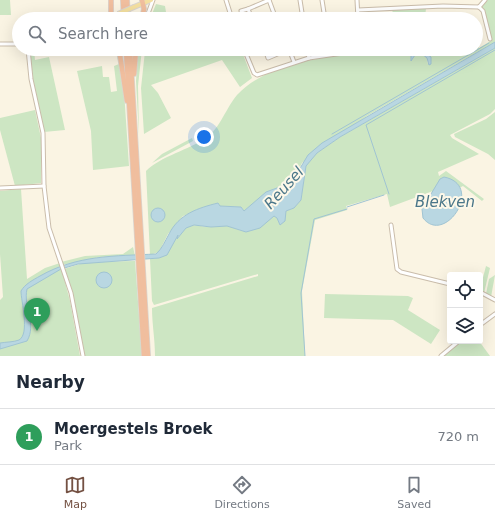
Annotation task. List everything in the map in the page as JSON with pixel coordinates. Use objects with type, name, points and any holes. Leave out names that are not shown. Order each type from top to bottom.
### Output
[{"type":"highway","points":[[110,12],[111,0]]},
{"type":"highway","points":[[123,0],[124,12]]},
{"type":"highway","points":[[127,0],[128,12]]},
{"type":"highway","points":[[142,12],[143,2]]},
{"type":"highway","points":[[121,56],[131,128]]},
{"type":"highway","points":[[126,56],[140,255]]},
{"type":"highway","points":[[130,56],[144,356]]},
{"type":"highway","points":[[132,92],[135,56]]},
{"type":"highway","points":[[140,261],[148,356]]},
{"type":"main road","points":[[123,12],[143,2],[152,0]]},
{"type":"street","points":[[148,12],[152,0]]},
{"type":"street","points":[[226,0],[230,12]]},
{"type":"street","points":[[241,10],[267,0],[273,12]]},
{"type":"street","points":[[300,0],[301,12]]},
{"type":"street","points":[[322,0],[324,12]]},
{"type":"street","points":[[357,0],[358,10],[443,6],[479,7],[483,11],[490,39]]},
{"type":"street","points":[[442,0],[443,6]]},
{"type":"street","points":[[479,7],[484,0]]},
{"type":"street","points":[[248,8],[249,12]]},
{"type":"street","points":[[0,44],[12,44]]},
{"type":"street","points":[[29,56],[31,79],[43,133],[44,186],[49,228],[74,305],[83,356]]},
{"type":"street","points":[[247,56],[255,75],[294,62],[323,56]]},
{"type":"street","points":[[292,56],[294,62]]},
{"type":"street","points":[[0,188],[44,186]]},
{"type":"street","points":[[391,225],[395,265],[401,272],[447,283]]},
{"type":"street","points":[[483,294],[495,300]]},
{"type":"street","points":[[483,323],[495,314]]},
{"type":"street","points":[[441,356],[455,344]]},
{"type":"green space","points":[[0,0],[10,0],[11,15],[0,15]]},
{"type":"green space","points":[[486,0],[495,0],[495,42],[483,49],[483,46],[492,40],[484,12],[480,8]]},
{"type":"green space","points":[[156,4],[165,6],[166,12],[153,12]]},
{"type":"green space","points":[[426,8],[426,12],[393,12],[392,10]]},
{"type":"green space","points":[[495,48],[495,109],[490,114],[450,135],[452,138],[479,154],[438,172],[439,176],[446,171],[484,199],[482,201],[463,186],[459,188],[455,183],[442,178],[433,191],[390,207],[387,194],[346,206],[347,210],[315,220],[302,291],[305,356],[155,356],[152,308],[258,276],[258,274],[154,305],[152,301],[150,259],[160,257],[167,252],[178,235],[178,238],[186,228],[190,226],[212,227],[224,225],[248,231],[259,227],[274,216],[277,217],[280,225],[286,211],[294,208],[301,200],[306,165],[317,153],[340,137]]},
{"type":"green space","points":[[30,56],[35,56],[35,60],[49,57],[65,130],[44,132],[32,82]]},
{"type":"green space","points":[[117,56],[118,56],[124,91],[129,166],[93,170],[91,131],[77,71],[102,66],[103,77],[109,77],[111,92],[117,91],[114,66],[119,64]]},
{"type":"green space","points":[[138,56],[141,56],[138,86],[139,136],[136,81]]},
{"type":"green space","points":[[144,56],[244,56],[252,78],[240,87],[222,60],[151,85],[158,93],[171,118],[144,134],[141,88]]},
{"type":"green space","points":[[333,56],[411,56],[411,61],[414,56],[425,56],[427,58],[428,64],[431,64],[431,57],[430,56],[471,56],[367,116],[302,163],[296,175],[285,185],[273,190],[244,211],[241,207],[220,206],[218,203],[183,216],[168,234],[159,252],[150,255],[146,171],[159,161],[200,142],[212,133],[237,95],[248,85],[261,77],[290,65]]},
{"type":"green space","points":[[35,110],[41,138],[41,183],[15,186],[0,130],[0,118]]},
{"type":"green space","points":[[495,112],[495,160],[488,154],[455,137],[454,134],[486,119]]},
{"type":"green space","points":[[192,138],[193,141],[152,163],[162,154]]},
{"type":"green space","points":[[21,189],[27,279],[45,268],[60,263],[70,301],[80,356],[0,356],[0,300],[3,297],[0,254],[0,191]]},
{"type":"green space","points":[[133,247],[135,256],[101,257],[62,265],[61,262],[85,256],[123,254]]},
{"type":"green space","points":[[135,261],[142,356],[84,356],[73,296],[64,269],[86,262]]},
{"type":"green space","points":[[486,266],[490,268],[484,293],[483,292],[483,278]]},
{"type":"green space","points":[[495,275],[491,297],[486,294],[489,279]]},
{"type":"green space","points":[[325,294],[408,296],[413,298],[408,310],[440,330],[431,344],[393,320],[324,318]]},
{"type":"green space","points":[[458,344],[481,344],[490,356],[444,356]]},
{"type":"water","points":[[495,42],[495,48],[483,55],[483,49]]},
{"type":"water","points":[[425,56],[431,57],[431,64],[429,65],[427,58]]},
{"type":"water","name":"Reusel","points":[[471,56],[481,56],[340,137],[317,153],[306,166],[301,200],[294,208],[286,211],[285,221],[280,225],[277,218],[274,216],[260,228],[246,232],[227,226],[211,227],[194,225],[186,228],[177,239],[178,235],[167,255],[159,258],[78,264],[61,269],[27,289],[26,296],[31,328],[27,341],[0,349],[0,343],[17,341],[22,337],[24,331],[24,317],[21,291],[32,281],[54,269],[82,260],[111,256],[156,254],[178,221],[196,210],[218,203],[220,206],[241,207],[244,211],[266,192],[285,185],[296,175],[308,155],[322,143]]},
{"type":"water","name":"Blekven","points":[[444,177],[456,182],[461,191],[461,201],[457,211],[450,219],[441,225],[432,225],[423,218],[422,209],[440,179]]},
{"type":"water","points":[[155,208],[161,208],[165,212],[165,218],[161,222],[155,222],[151,218],[151,212]]},
{"type":"water","points":[[104,272],[110,274],[112,280],[110,286],[104,288],[98,286],[96,280],[98,274]]},
{"type":"waterway","points":[[483,46],[489,43]]},
{"type":"waterway","points":[[389,194],[366,125],[495,50]]},
{"type":"waterway","points":[[332,134],[467,56]]},
{"type":"waterway","points":[[347,207],[384,195]]},
{"type":"waterway","points":[[305,356],[301,293],[314,219],[347,209]]},
{"type":"place","name":"Moergestels Broek","points":[[37,331]]}]
